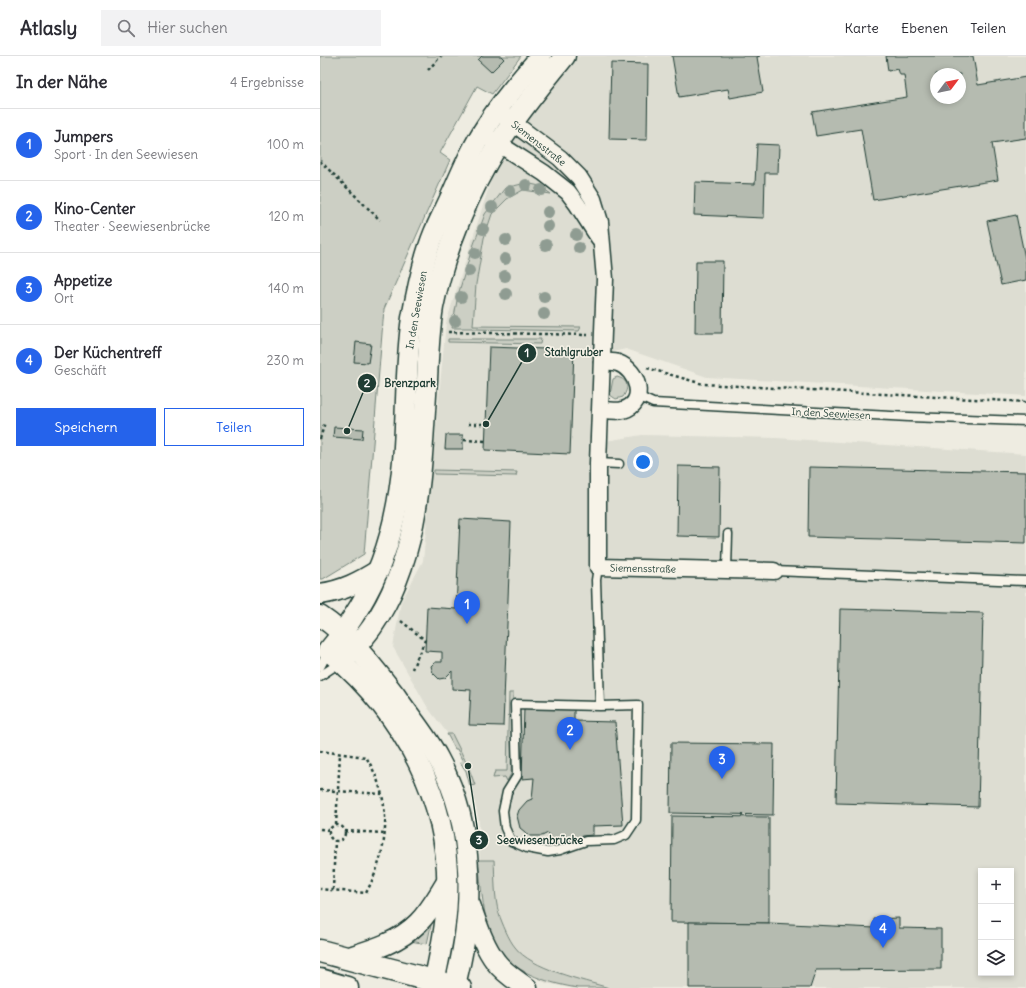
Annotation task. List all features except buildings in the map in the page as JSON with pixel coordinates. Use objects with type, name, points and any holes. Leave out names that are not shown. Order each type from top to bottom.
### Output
[{"type":"main road","points":[[320,951],[447,986]]},
{"type":"main road","points":[[320,980],[347,988]]},
{"type":"street","name":"In den Seewiesen","points":[[349,641],[357,612],[379,570],[391,535],[400,488],[403,460],[408,348],[412,317],[425,260],[434,234],[468,158],[482,133],[515,87],[541,56]]},
{"type":"street","name":"In den Seewiesen","points":[[327,656],[372,627],[387,601],[402,565],[411,535],[420,475],[433,306],[449,249],[475,186],[498,144],[538,89],[565,56]]},
{"type":"street","name":"Siemensstraße","points":[[497,111],[560,158],[579,177],[587,188],[597,210],[605,279],[598,463],[598,567],[774,571]]},
{"type":"street","name":"Siemensstraße","points":[[482,133],[548,176],[568,192],[602,243]]},
{"type":"street","points":[[601,409],[622,411],[632,406],[638,396],[638,383],[630,370],[617,363],[602,362]]},
{"type":"street","points":[[320,594],[332,593],[348,588],[379,570]]},
{"type":"street","points":[[320,616],[349,641],[390,689],[438,757],[456,799],[463,831],[468,866],[469,902],[462,954],[447,986]]},
{"type":"street","points":[[327,656],[364,684],[390,714],[422,767],[433,799],[443,837],[447,882],[447,912],[444,930],[447,986]]},
{"type":"street","points":[[346,958],[390,943],[410,931],[426,914],[447,882]]},
{"type":"street","points":[[469,902],[485,943],[496,963],[527,988]]},
{"type":"lane","name":"In den Seewiesen","points":[[638,396],[654,403],[909,417],[1026,421]]},
{"type":"lane","points":[[598,463],[619,464]]},
{"type":"lane","points":[[727,570],[728,534]]},
{"type":"lane","points":[[598,567],[596,580],[600,706]]},
{"type":"lane","points":[[774,571],[1026,581]]},
{"type":"lane","points":[[320,676],[327,656]]},
{"type":"lane","points":[[515,704],[600,706],[638,705],[636,820],[626,835],[614,840],[586,841],[560,850],[548,852],[527,848],[511,841],[505,828],[503,811],[507,792],[517,776],[515,704]]},
{"type":"path","points":[[428,70],[441,56]]},
{"type":"path","points":[[320,161],[380,220]]},
{"type":"path","points":[[430,339],[449,331],[602,335]]},
{"type":"path","points":[[645,367],[703,384],[1026,402]]},
{"type":"path","points":[[320,439],[325,422]]},
{"type":"path","points":[[468,424],[486,424]]},
{"type":"path","points":[[464,440],[486,442]]},
{"type":"path","points":[[401,621],[426,640],[412,670]]},
{"type":"path","points":[[320,751],[366,757],[376,772],[385,807],[385,833],[382,856],[366,893],[320,889]]},
{"type":"path","points":[[336,825],[340,754]]},
{"type":"path","points":[[320,790],[382,794]]},
{"type":"path","points":[[336,825],[334,825],[330,830],[330,837],[335,840],[342,839],[345,831]]},
{"type":"path","points":[[336,825],[343,827],[345,831],[385,833]]},
{"type":"path","points":[[320,830],[330,830]]},
{"type":"path","points":[[333,890],[335,840]]},
{"type":"shaded area","points":[[320,56],[521,56],[492,94],[477,86],[440,153],[450,160],[384,309],[364,554],[323,579],[320,579]]},
{"type":"shaded area","points":[[579,56],[1026,56],[1026,396],[707,377],[626,349],[603,354],[600,442],[642,435],[776,438],[1026,454],[1026,988],[953,988],[951,985],[951,988],[572,988],[546,983],[507,961],[487,920],[480,870],[479,820],[468,773],[451,738],[428,708],[393,647],[401,602],[423,561],[446,323],[498,158],[552,77]]},
{"type":"shaded area","points":[[526,183],[540,186],[551,194],[523,190],[507,199],[492,214],[484,238],[476,284],[473,326],[581,327],[579,331],[452,328],[458,295],[471,252],[485,214],[505,188]]},
{"type":"shaded area","points":[[448,339],[541,339],[540,344],[448,342]]},
{"type":"shaded area","points":[[617,377],[626,382],[627,388],[623,397],[616,399],[610,395],[613,379]]},
{"type":"shaded area","points":[[434,470],[517,472],[516,476],[434,474]]},
{"type":"shaded area","points":[[509,693],[513,693],[511,774],[507,781],[505,777],[493,778],[495,771],[507,771]]},
{"type":"shaded area","points":[[447,734],[452,734],[468,766],[475,785],[470,786],[466,771],[460,762],[462,760]]},
{"type":"shaded area","points":[[478,860],[494,860],[495,894],[499,914],[510,940],[523,955],[533,962],[558,973],[609,988],[578,988],[546,981],[525,972],[507,959],[500,951],[489,929],[483,904]]},
{"type":"shaded area","points":[[432,921],[427,944],[410,941]]},
{"type":"place","name":"Stahlgruber","points":[[486,424]]},
{"type":"place","name":"Brenzpark","points":[[347,431]]},
{"type":"place","name":"Jumpers","points":[[467,624]]},
{"type":"place","name":"Kino-Center","points":[[570,750]]},
{"type":"place","name":"Seewiesenbrücke","points":[[468,766]]},
{"type":"place","name":"Appetize","points":[[722,779]]},
{"type":"place","name":"Der Küchentreff","points":[[883,948]]}]
